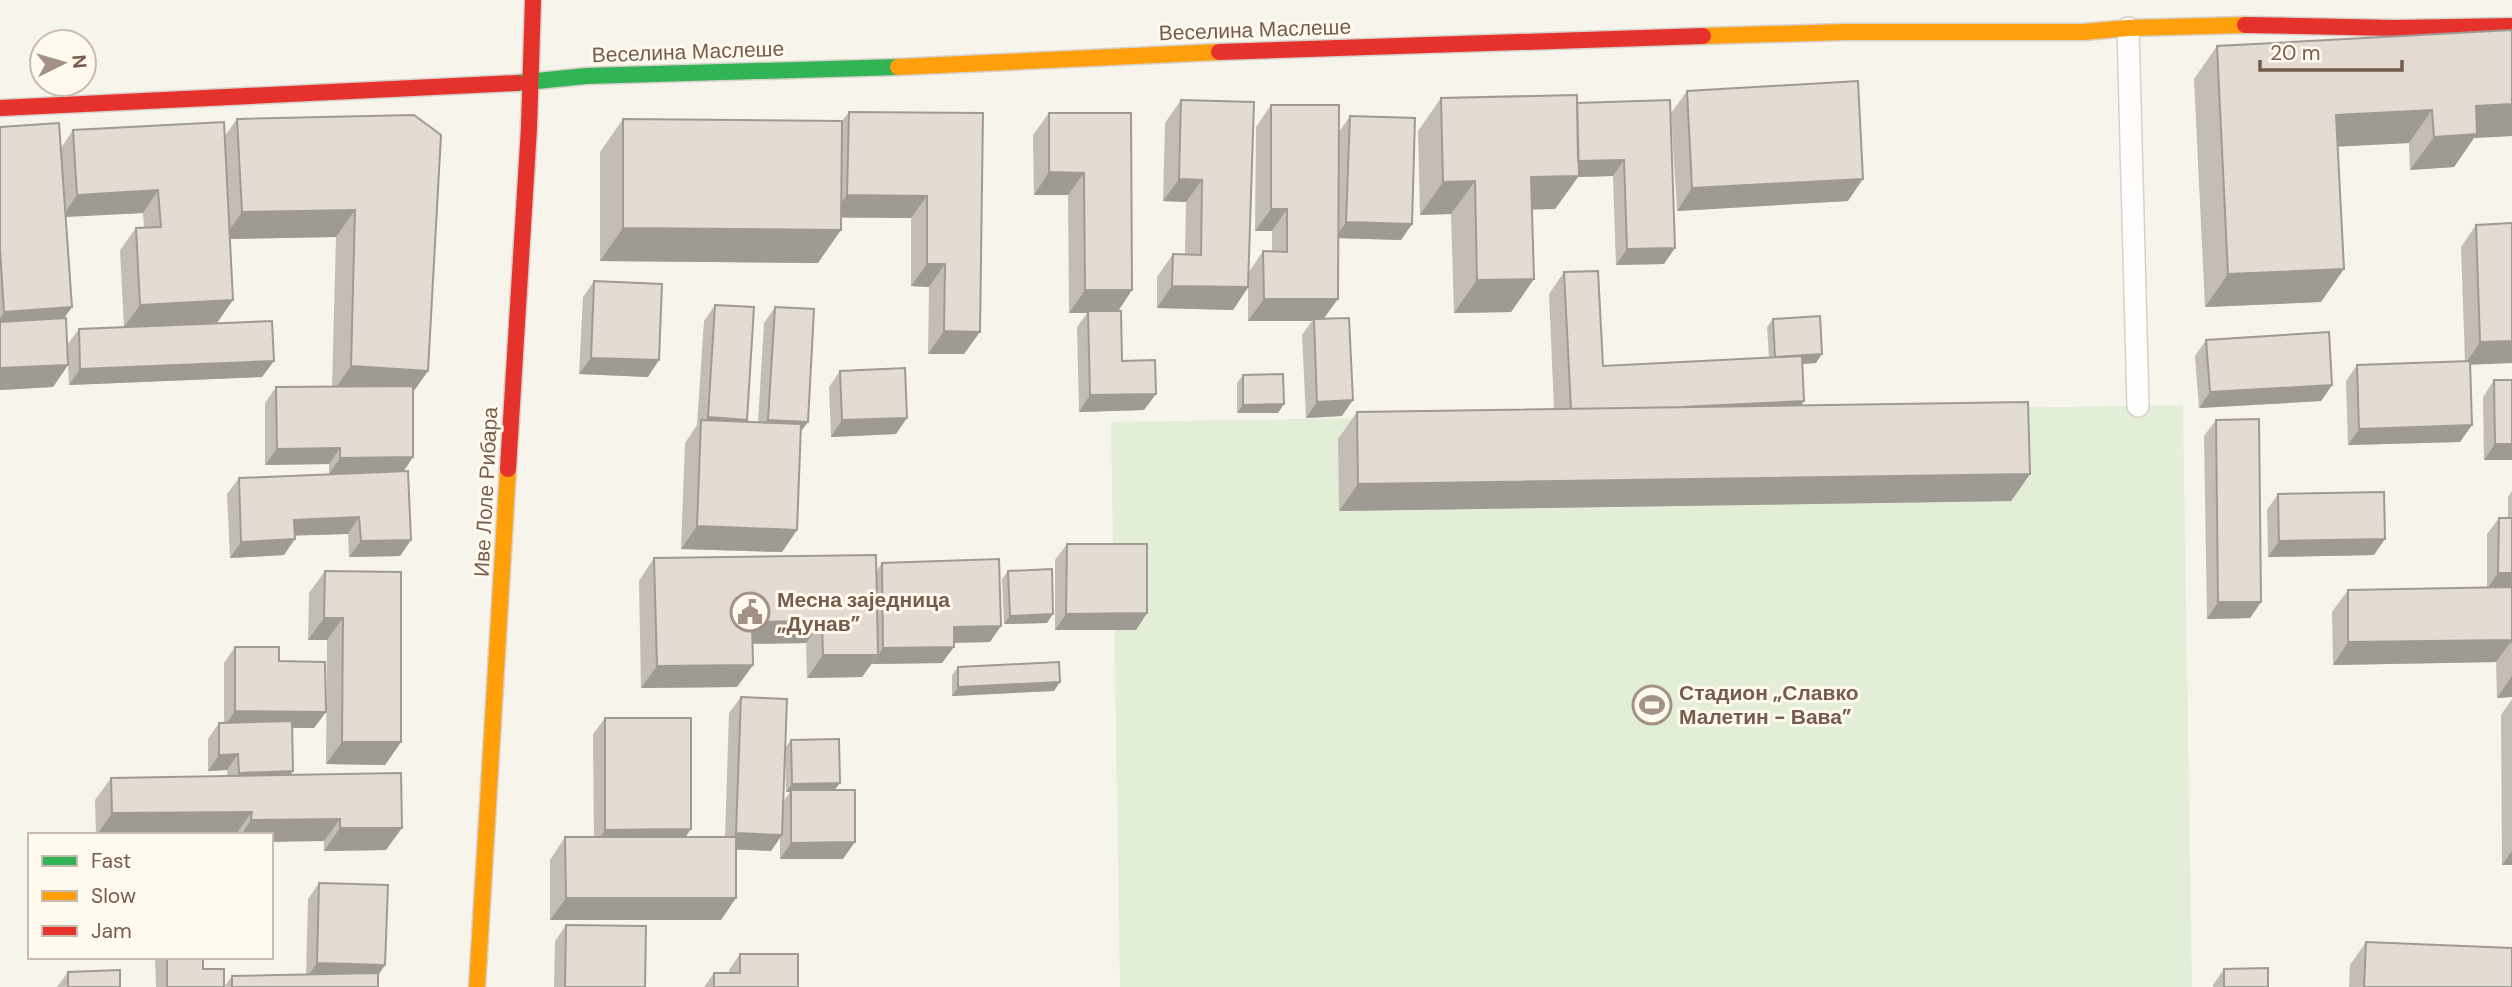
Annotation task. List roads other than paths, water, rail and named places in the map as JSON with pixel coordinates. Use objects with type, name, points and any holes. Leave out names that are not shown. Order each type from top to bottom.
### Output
[{"type":"street","name":"Иве Лоле Рибара","points":[[477,987],[533,0]]},
{"type":"street","name":"Веселина Маслеше","points":[[0,108],[530,83],[598,75],[923,66],[1499,42],[1844,32],[2084,32],[2128,28],[2272,24],[2394,28],[2512,26]]},
{"type":"lane","points":[[2128,28],[2138,405]]},
{"type":"place","name":"Месна заједница „Дунав”","points":[[750,612]]},
{"type":"place","name":"Стадион „Славко Малетин - Вава”","points":[[1652,705]]}]
